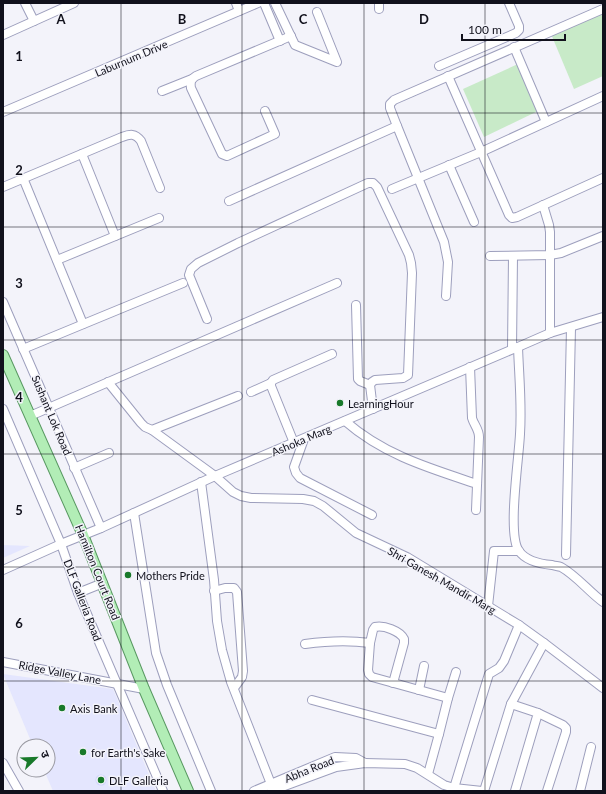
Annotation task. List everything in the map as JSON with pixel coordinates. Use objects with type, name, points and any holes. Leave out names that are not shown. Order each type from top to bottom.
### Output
[{"type":"main road","name":"Hamilton Court Road","points":[[3,355],[83,535],[144,689],[188,791]]},
{"type":"street","points":[[26,3],[34,21]]},
{"type":"street","points":[[3,35],[74,3]]},
{"type":"street","name":"Laburnum Drive","points":[[3,112],[237,7],[258,3]]},
{"type":"street","points":[[264,3],[280,41]]},
{"type":"street","points":[[275,3],[295,46],[337,62],[317,12]]},
{"type":"street","points":[[439,66],[516,33],[519,30],[519,26],[509,3]]},
{"type":"street","points":[[446,296],[448,262],[447,250],[397,126],[390,108],[390,104],[394,100],[603,9]]},
{"type":"street","points":[[162,91],[291,36]]},
{"type":"street","points":[[514,47],[546,122]]},
{"type":"street","points":[[448,76],[509,215],[512,218],[603,178]]},
{"type":"street","points":[[192,79],[190,83],[191,88],[222,154],[227,156],[275,134],[265,111]]},
{"type":"street","points":[[392,189],[481,152],[603,96]]},
{"type":"street","points":[[228,201],[397,126]]},
{"type":"street","points":[[3,187],[122,137],[133,134],[137,136],[140,141],[160,188]]},
{"type":"street","points":[[82,154],[115,236]]},
{"type":"street","points":[[449,165],[474,222]]},
{"type":"street","points":[[23,178],[83,324]]},
{"type":"street","points":[[207,319],[189,275],[191,269],[198,263],[368,183],[373,184],[377,187],[409,255],[412,273],[408,375],[403,378],[375,380],[372,382],[370,385],[373,409]]},
{"type":"street","points":[[543,205],[549,224],[550,333]]},
{"type":"street","points":[[57,260],[159,218]]},
{"type":"street","points":[[490,256],[550,255],[574,249],[603,236]]},
{"type":"street","points":[[513,256],[515,348],[520,396],[520,434],[513,525],[515,542],[520,552],[527,558],[537,562],[559,566],[575,577],[603,602]]},
{"type":"street","points":[[23,349],[183,283]]},
{"type":"street","points":[[30,416],[337,283]]},
{"type":"street","name":"Sushant Lok Road","points":[[3,302],[101,528]]},
{"type":"street","points":[[356,305],[358,378],[360,381],[370,385]]},
{"type":"street","name":"Ashoka Marg","points":[[3,570],[101,528],[201,482],[550,333],[571,328],[603,317]]},
{"type":"street","points":[[566,555],[571,328]]},
{"type":"street","points":[[251,392],[271,383],[273,380],[332,354]]},
{"type":"street","points":[[470,367],[472,418],[477,428],[479,437],[476,510]]},
{"type":"street","name":"Shri Ganesh Mandir Marg","points":[[108,382],[145,427],[152,430],[215,476],[233,492],[241,496],[251,498],[303,499],[314,501],[356,534],[406,558],[519,625],[544,643]]},
{"type":"street","points":[[271,383],[294,443]]},
{"type":"street","points":[[152,430],[238,396]]},
{"type":"street","name":"DLF Galleria Road","points":[[3,409],[61,544],[78,593],[163,791]]},
{"type":"street","points":[[345,421],[382,448],[409,461],[477,484]]},
{"type":"street","points":[[304,439],[294,467],[296,474],[300,478],[372,515]]},
{"type":"street","points":[[74,468],[109,453]]},
{"type":"street","points":[[201,482],[217,621],[222,650],[234,688],[271,788]]},
{"type":"street","points":[[134,513],[156,653],[167,685],[211,791]]},
{"type":"street","points":[[488,606],[494,551],[520,552]]},
{"type":"street","points":[[78,593],[103,583]]},
{"type":"street","points":[[214,591],[225,588],[234,588],[237,592],[243,671],[242,677],[234,688]]},
{"type":"street","points":[[454,788],[489,674],[499,668],[504,661],[519,625]]},
{"type":"street","points":[[393,683],[404,643],[403,636],[400,633],[380,626],[375,627],[370,642],[368,670],[372,677],[393,683],[448,698]]},
{"type":"street","points":[[305,644],[331,641],[370,642]]},
{"type":"street","points":[[483,791],[511,704],[544,643],[603,688]]},
{"type":"street","name":"Ridge Valley Lane","points":[[3,662],[144,689]]},
{"type":"street","points":[[419,690],[424,666]]},
{"type":"street","points":[[428,774],[456,672]]},
{"type":"street","points":[[312,700],[438,734]]},
{"type":"street","points":[[511,704],[538,713],[563,725],[566,728],[547,791]]},
{"type":"street","points":[[515,791],[538,713]]},
{"type":"street","points":[[580,791],[591,747]]},
{"type":"street","points":[[3,763],[19,791]]},
{"type":"street","name":"Abha Road","points":[[254,791],[271,788],[336,766],[365,763],[405,764],[417,768],[444,785],[454,788],[483,791]]},
{"type":"shaded area","points":[[3,545],[30,546],[3,558]]},
{"type":"shaded area","points":[[3,674],[113,689],[156,791],[53,791],[47,778],[56,778],[56,738],[30,738]]},
{"type":"green space","points":[[603,11],[603,76],[574,89],[551,34]]},
{"type":"green space","points":[[518,64],[538,111],[484,137],[463,89]]},
{"type":"water","points":[[101,774],[105,776],[107,780],[105,784],[101,786],[97,784],[95,780],[97,776]]},
{"type":"place","name":"LearningHour","points":[[340,403]]},
{"type":"place","name":"Mothers Pride","points":[[128,575]]},
{"type":"place","name":"Axis Bank","points":[[62,708]]},
{"type":"place","name":"for Earth's Sake","points":[[83,752]]},
{"type":"place","name":"DLF Galleria","points":[[101,780]]}]
